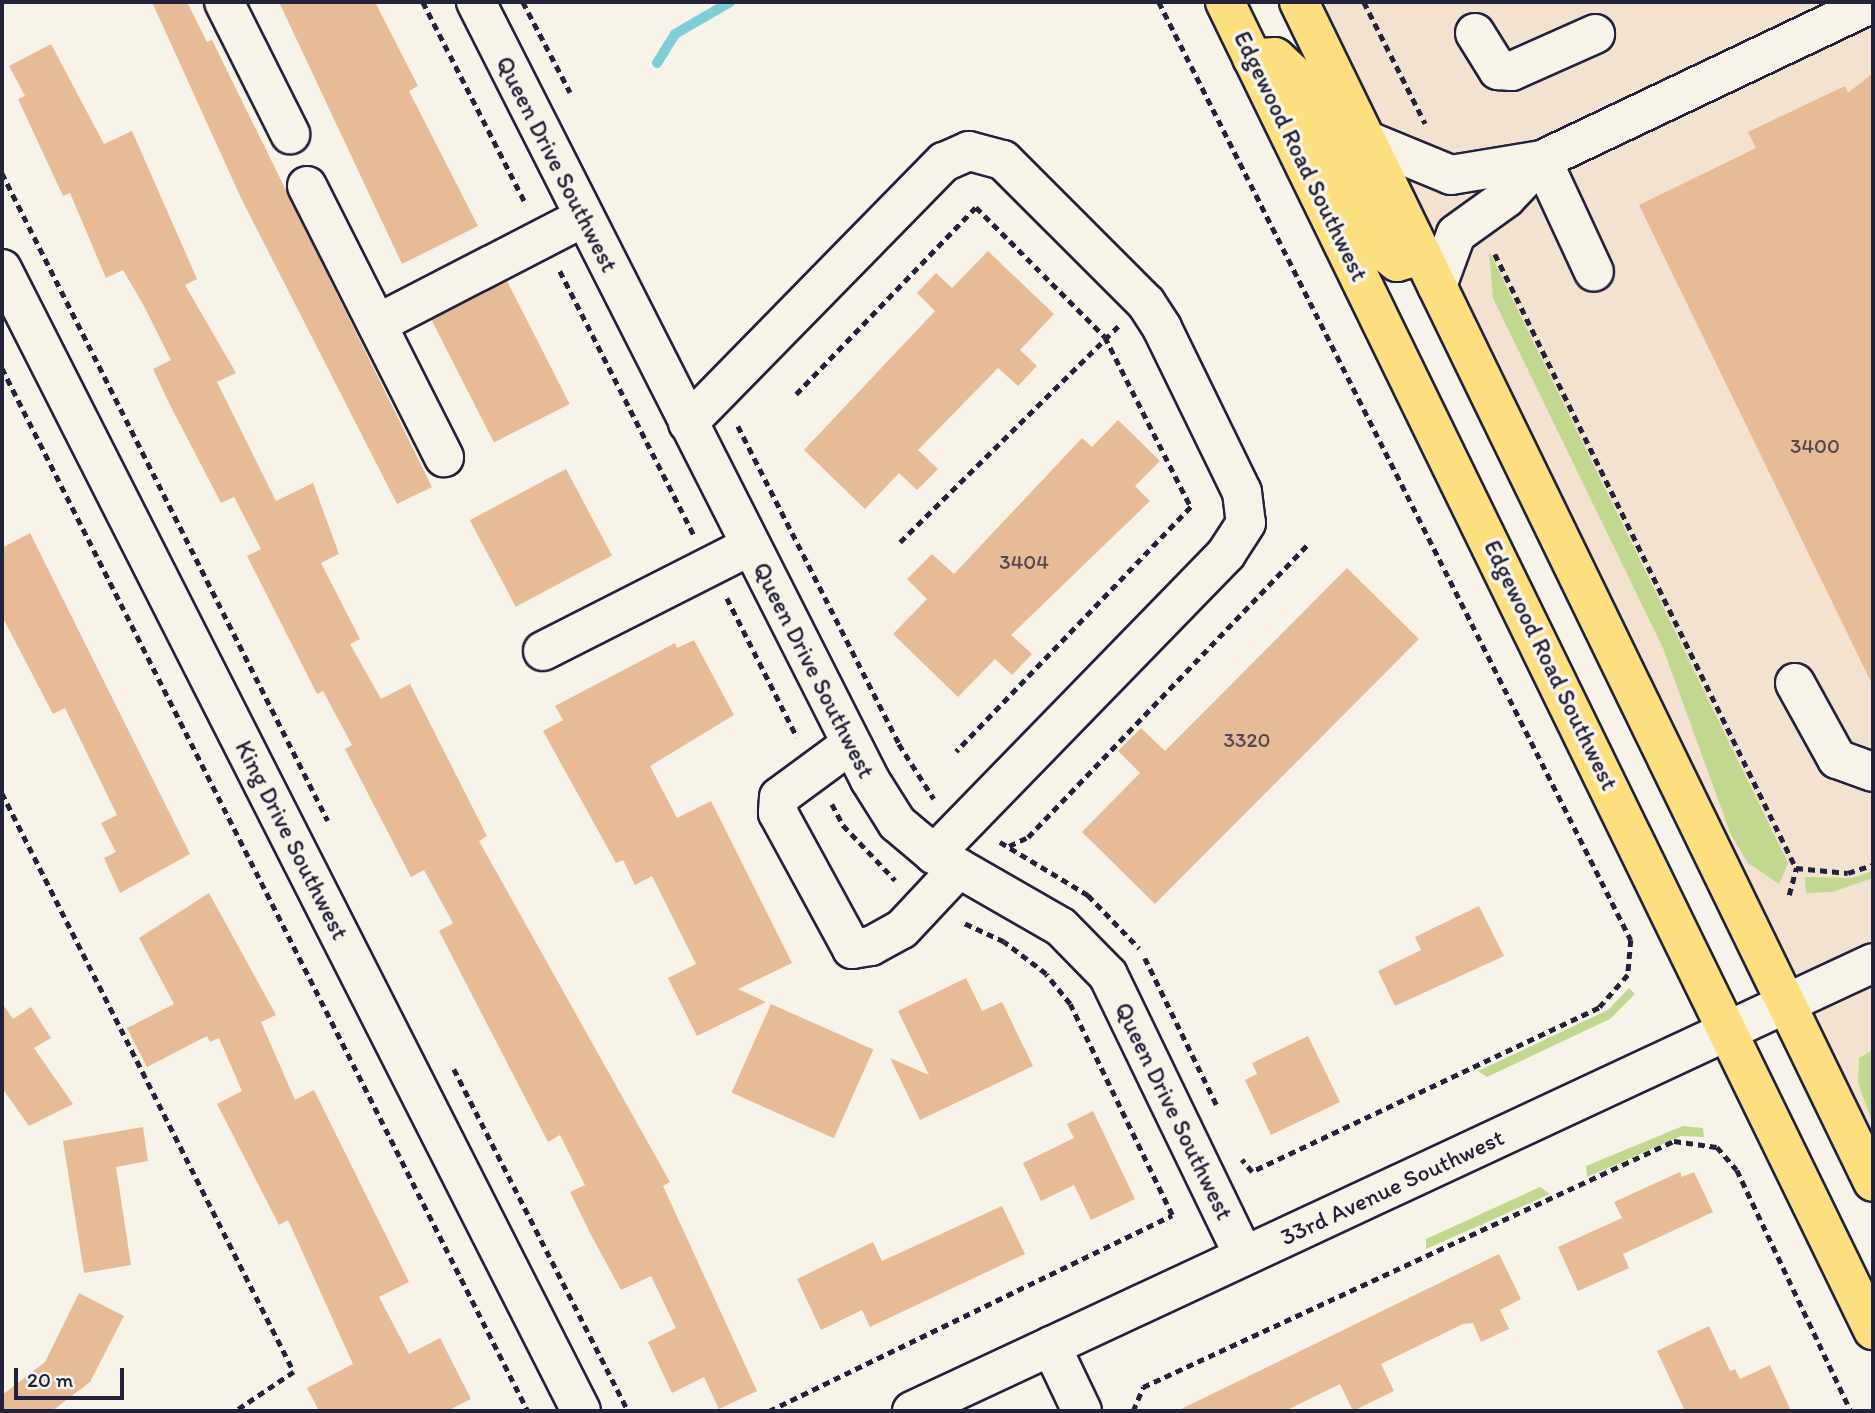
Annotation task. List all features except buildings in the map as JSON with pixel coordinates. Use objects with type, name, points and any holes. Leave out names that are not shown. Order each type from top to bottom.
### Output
[{"type":"main road","name":"Edgewood Road Southwest","points":[[1224,2],[1730,1029],[1873,1330]]},
{"type":"main road","points":[[1299,2],[1873,1182]]},
{"type":"main road","points":[[1252,58],[1275,57],[1292,73],[1376,245],[1397,262],[1429,271]]},
{"type":"street","points":[[224,2],[290,134]]},
{"type":"street","name":"Queen Drive Southwest","points":[[476,2],[851,744],[897,823],[946,861],[1061,927],[1108,975],[1244,1256]]},
{"type":"street","points":[[1366,140],[1456,174],[1542,160],[1873,3]]},
{"type":"street","points":[[1475,33],[1498,70],[1512,71],[1595,34]]},
{"type":"street","points":[[688,423],[944,162],[969,151],[1003,160],[1146,303],[1242,492],[1246,523],[1226,555],[967,821],[946,861],[902,929],[871,946],[852,949],[778,813],[779,797],[851,744]]},
{"type":"street","points":[[1429,271],[1456,234],[1478,219],[1542,160]]},
{"type":"street","points":[[1542,160],[1594,272]]},
{"type":"street","points":[[307,186],[444,457]]},
{"type":"street","points":[[377,324],[584,217]]},
{"type":"street","name":"King Drive Southwest","points":[[2,269],[582,1411]]},
{"type":"street","points":[[543,651],[750,546]]},
{"type":"street","points":[[1795,683],[1837,759],[1873,772]]},
{"type":"street","name":"33rd Avenue Southwest","points":[[912,1411],[1873,963]]},
{"type":"street","points":[[1051,1346],[1082,1411]]},
{"type":"path","points":[[523,2],[570,92]]},
{"type":"path","points":[[1159,2],[1631,940],[1629,975],[1599,1008],[1252,1172],[1235,1146]]},
{"type":"path","points":[[1364,2],[1456,174]]},
{"type":"path","points":[[2,173],[335,834]]},
{"type":"path","points":[[796,394],[976,207],[1105,337],[1191,507],[956,752]]},
{"type":"path","points":[[1478,219],[1796,868],[1788,895]]},
{"type":"path","points":[[900,542],[1105,337],[1146,303]]},
{"type":"path","points":[[2,368],[528,1411]]},
{"type":"path","points":[[720,391],[899,744],[934,800],[1088,895],[1135,943],[1160,981],[1224,1121]]},
{"type":"path","points":[[1008,847],[1028,836],[1309,543]]},
{"type":"path","points":[[2,793],[294,1372],[236,1411]]},
{"type":"path","points":[[1796,868],[1848,873],[1873,865]]},
{"type":"path","points":[[447,1057],[628,1411]]},
{"type":"path","points":[[1133,1411],[1143,1387],[1674,1141],[1717,1147],[1737,1170],[1851,1411]]},
{"type":"shaded area","points":[[1299,2],[1873,2],[1873,1182]]},
{"type":"green space","points":[[1489,251],[1788,863],[1779,884],[1748,863],[1731,835],[1663,648],[1493,298]]},
{"type":"green space","points":[[1873,871],[1873,878],[1832,892],[1806,893],[1805,877],[1852,878]]},
{"type":"green space","points":[[1629,988],[1635,994],[1610,1019],[1487,1077],[1478,1071],[1608,1010]]},
{"type":"green space","points":[[1873,1050],[1873,1125],[1858,1082],[1859,1058]]},
{"type":"green space","points":[[1683,1126],[1703,1128],[1704,1137],[1681,1136],[1587,1177],[1586,1166]]},
{"type":"green space","points":[[1540,1187],[1550,1194],[1426,1249],[1426,1239]]},
{"type":"waterway","points":[[657,63],[675,34],[730,2]]}]
